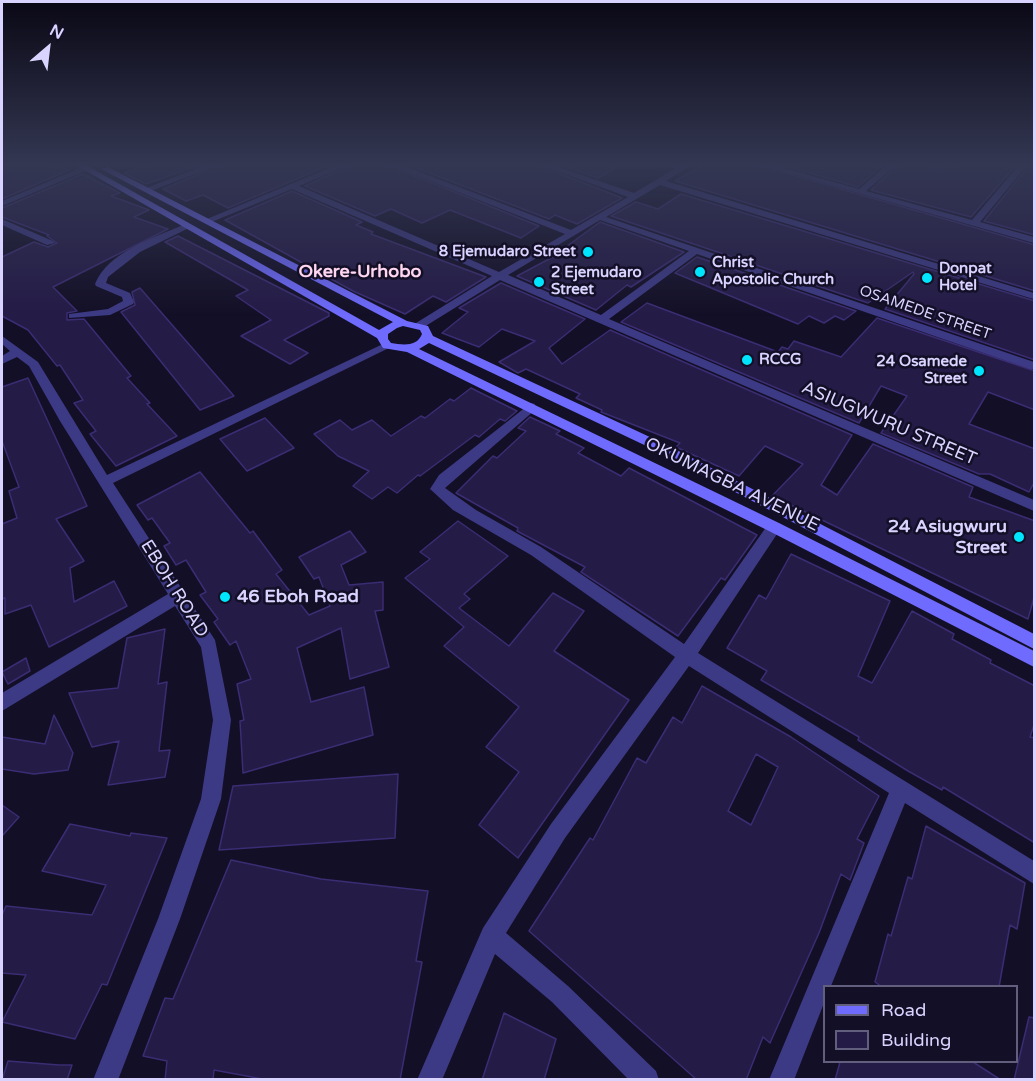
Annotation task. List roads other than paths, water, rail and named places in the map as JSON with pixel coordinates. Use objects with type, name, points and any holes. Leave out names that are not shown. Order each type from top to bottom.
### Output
[{"type":"main road","points":[[166,214],[384,341],[388,328],[403,323]]},
{"type":"main road","points":[[193,214],[403,323]]},
{"type":"main road","name":"OKUMAGBA AVENUE","points":[[403,323],[662,448],[1035,642]]},
{"type":"main road","points":[[410,349],[421,344],[424,332]]},
{"type":"main road","name":"OKUMAGBA AVENUE","points":[[384,341],[410,349],[531,407],[1035,659]]},
{"type":"street","points":[[206,221],[222,214]]},
{"type":"street","name":"ASIUGWURU STREET","points":[[356,214],[1035,506]]},
{"type":"street","points":[[523,214],[574,234]]},
{"type":"street","points":[[424,332],[498,276],[607,214]]},
{"type":"street","points":[[766,214],[1035,296]]},
{"type":"street","points":[[941,214],[1035,240]]},
{"type":"street","points":[[974,224],[982,214]]},
{"type":"street","name":"OSAMEDE STREET","points":[[602,218],[1035,366]]},
{"type":"street","points":[[2,222],[50,243]]},
{"type":"street","points":[[73,316],[100,314],[124,306],[129,302],[126,295],[100,284],[104,273],[134,252],[186,226]]},
{"type":"street","points":[[601,320],[696,250]]},
{"type":"street","name":"EBOH ROAD","points":[[2,339],[34,364],[43,377],[66,421],[209,645],[222,720],[211,799],[169,919],[105,1080]]},
{"type":"street","points":[[106,481],[384,341]]},
{"type":"street","points":[[2,362],[19,351]]},
{"type":"street","points":[[531,407],[444,479],[437,489],[447,499],[511,534],[576,581],[687,654],[1035,873]]},
{"type":"street","points":[[429,1080],[491,936],[558,831],[687,654],[774,527]]},
{"type":"street","points":[[2,703],[179,595]]},
{"type":"street","points":[[781,1080],[901,788]]},
{"type":"street","points":[[491,936],[560,994],[647,1080]]},
{"type":"place","name":"8 Ejemudaro Street","points":[[588,252]]},
{"type":"place","name":"Christ Apostolic Church","points":[[700,272]]},
{"type":"place","name":"Donpat Hotel","points":[[927,278]]},
{"type":"place","name":"2 Ejemudaro Street","points":[[539,282]]},
{"type":"place","name":"RCCG","points":[[747,360]]},
{"type":"place","name":"24 Osamede Street","points":[[979,371]]},
{"type":"place","name":"24 Asiugwuru Street","points":[[1019,537]]},
{"type":"place","name":"46 Eboh Road","points":[[225,597]]},
{"type":"district","name":"Okere-Urhobo","points":[[360,272]]}]
